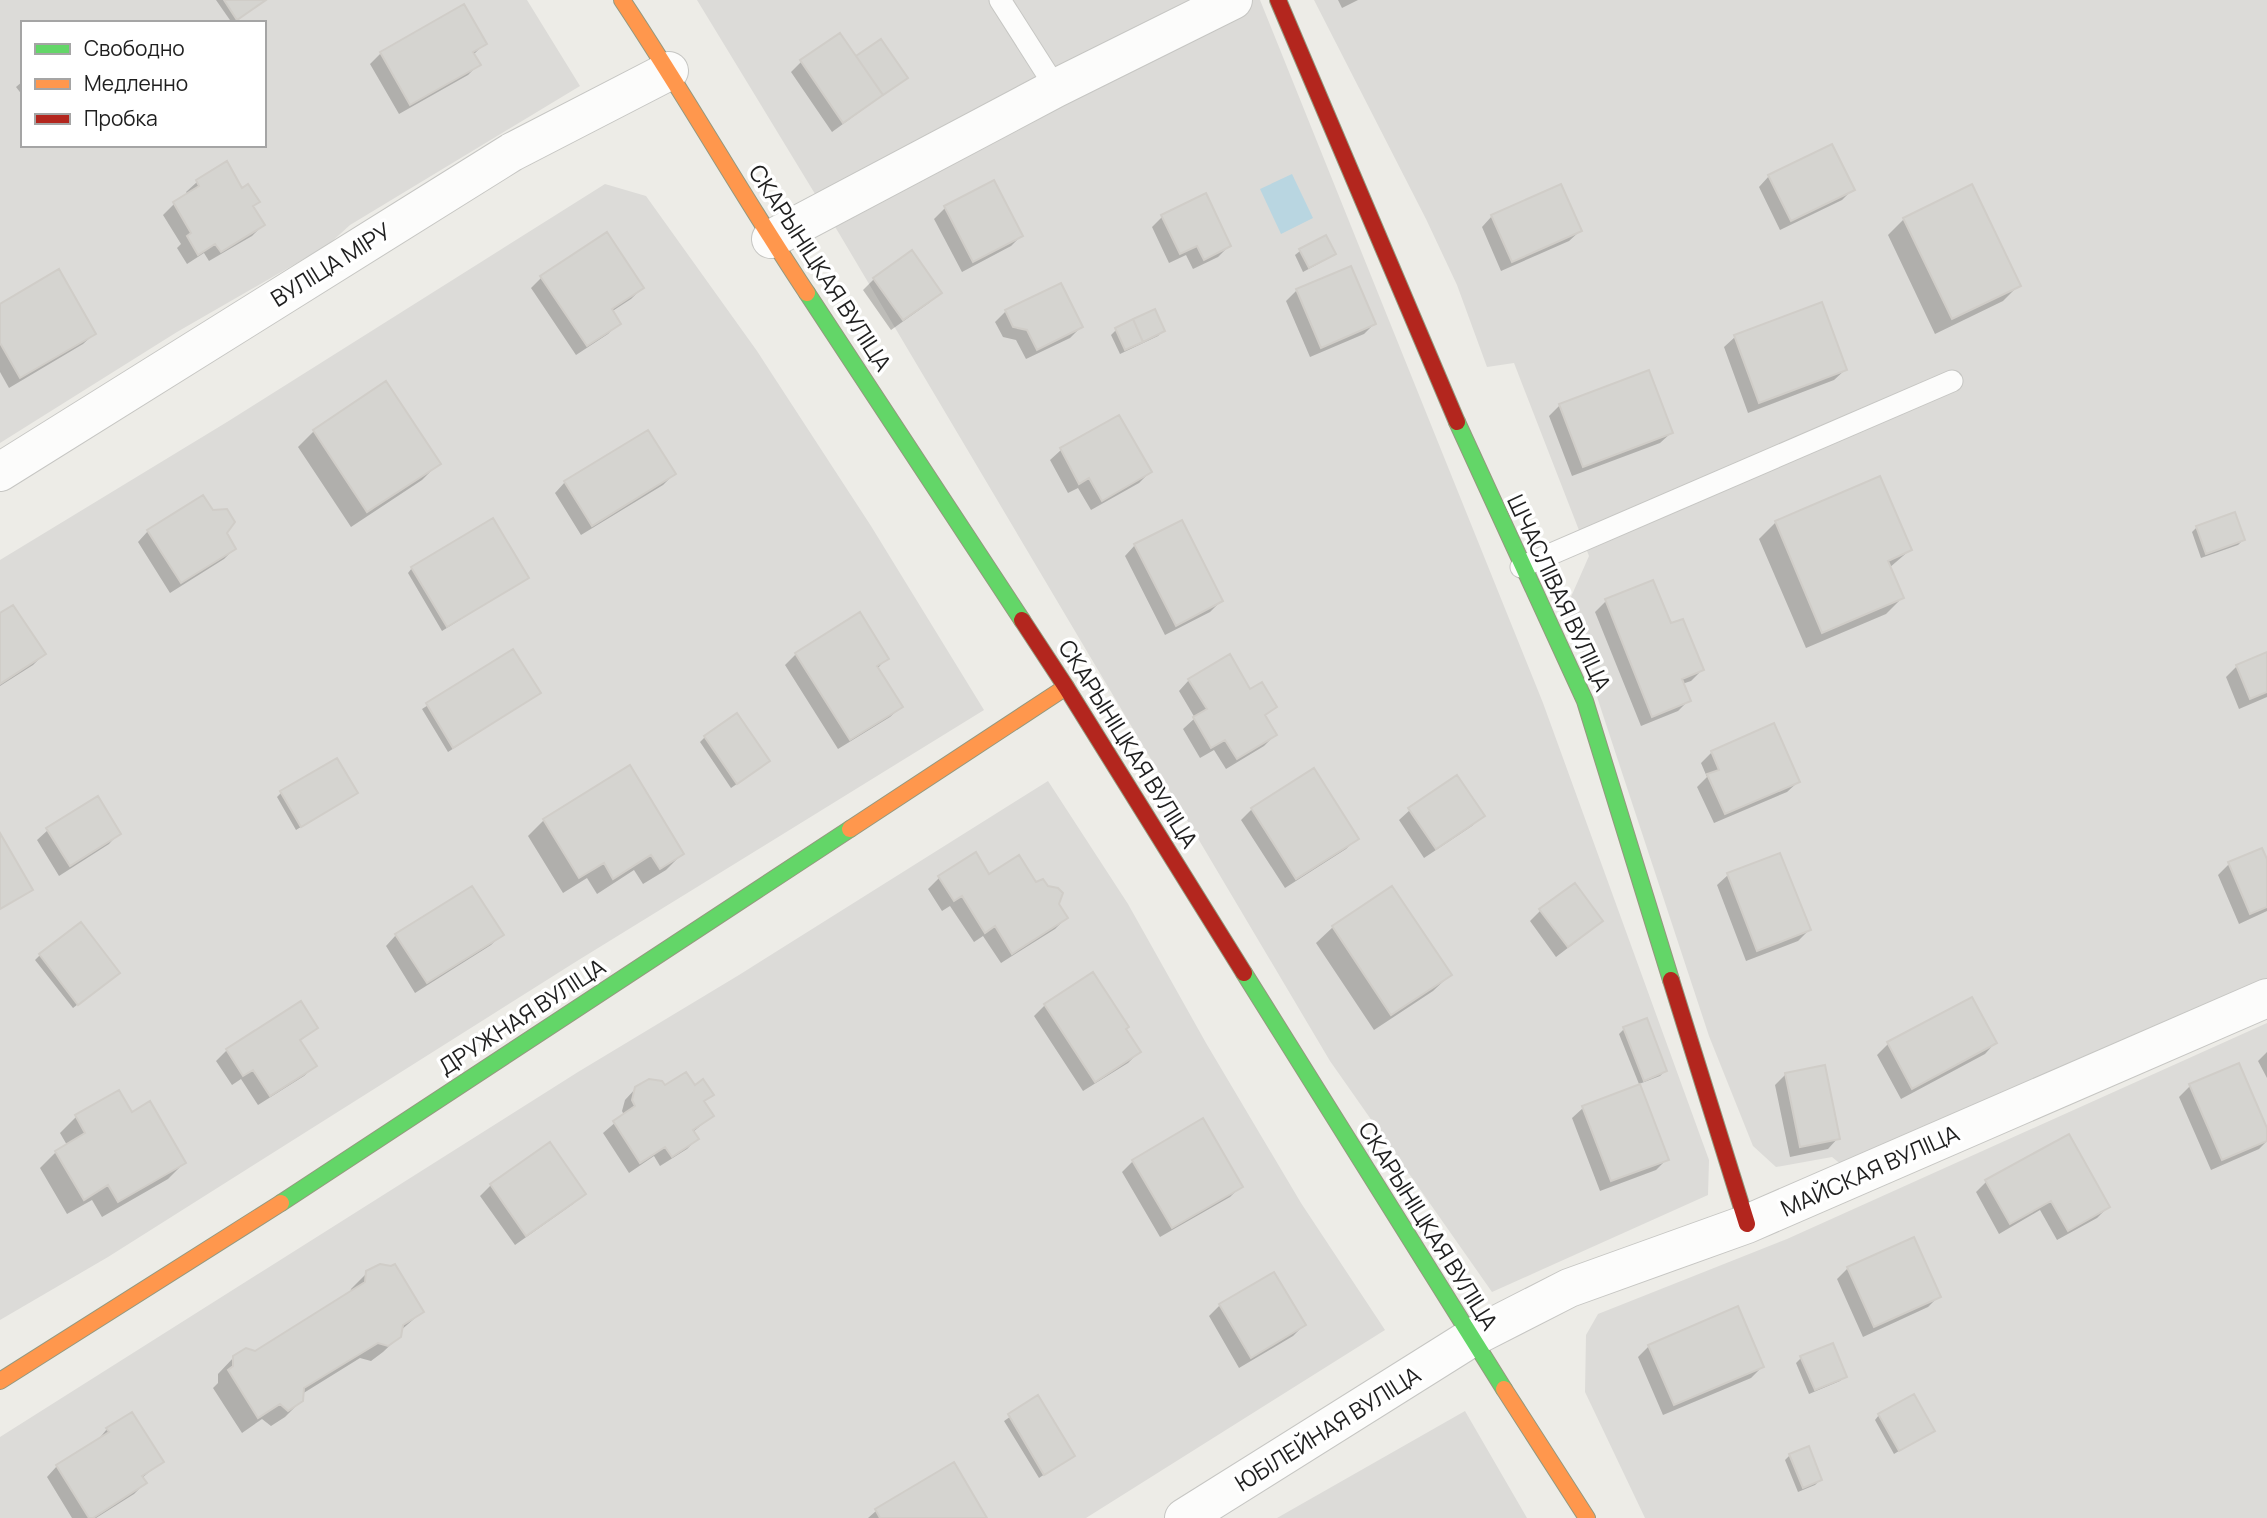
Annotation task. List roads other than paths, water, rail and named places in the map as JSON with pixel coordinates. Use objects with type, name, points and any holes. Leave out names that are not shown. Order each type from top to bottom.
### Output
[{"type":"street","name":"СКАРЫНІЦКАЯ ВУЛІЦА","points":[[622,0],[772,239],[1066,687],[1471,1338],[1587,1518]]},
{"type":"street","points":[[772,239],[1056,88],[1233,0]]},
{"type":"street","name":"ШЧАСЛІВАЯ ВУЛІЦА","points":[[1278,0],[1475,466],[1585,701],[1747,1224]]},
{"type":"street","name":"ВУЛІЦА МІРУ","points":[[0,472],[512,152],[669,71]]},
{"type":"street","name":"ДРУЖНАЯ ВУЛІЦА","points":[[0,1381],[239,1230],[1066,687]]},
{"type":"street","name":"МАЙСКАЯ ВУЛІЦА","points":[[1471,1338],[1569,1288],[1747,1224],[2267,998]]},
{"type":"street","name":"ЮБІЛЕЙНАЯ ВУЛІЦА","points":[[1184,1518],[1471,1338]]},
{"type":"lane","points":[[1000,0],[1056,88]]},
{"type":"lane","points":[[1521,567],[1952,381]]},
{"type":"water","points":[[1292,174],[1313,218],[1281,234],[1260,189]]}]
